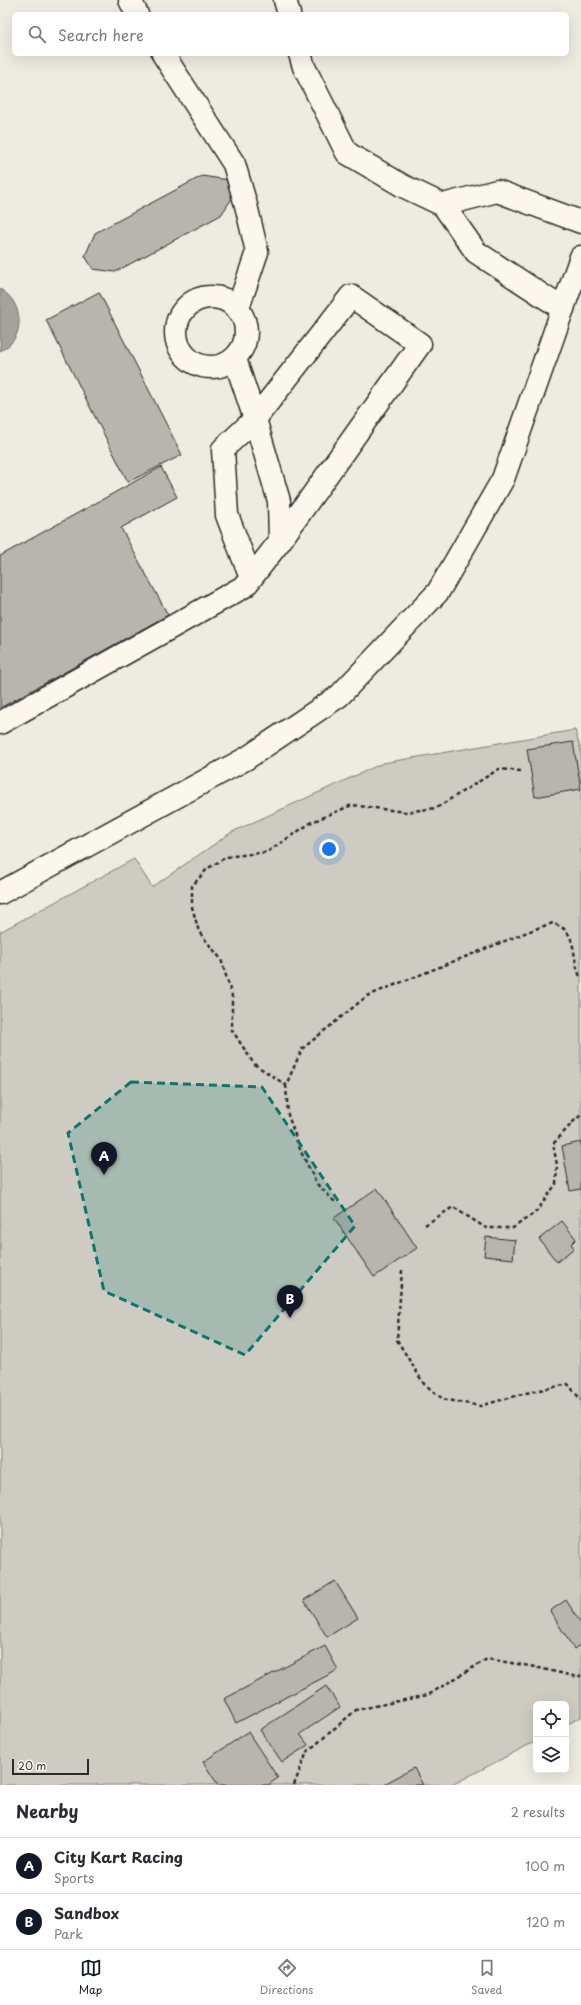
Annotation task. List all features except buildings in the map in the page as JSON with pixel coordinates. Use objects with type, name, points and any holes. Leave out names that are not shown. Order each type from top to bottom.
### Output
[{"type":"street","points":[[130,0],[136,12]]},
{"type":"street","points":[[285,0],[288,12]]},
{"type":"street","points":[[164,56],[234,164],[240,184],[257,252],[238,308]]},
{"type":"street","points":[[301,56],[304,67],[347,153],[403,186],[442,205],[476,252],[563,309]]},
{"type":"street","points":[[442,205],[497,191],[581,222]]},
{"type":"street","points":[[0,893],[247,758],[338,696],[438,592],[503,479],[581,257]]},
{"type":"street","points":[[0,723],[246,586],[280,541],[420,344],[351,296],[255,419],[223,449],[227,515],[251,578]]},
{"type":"street","points":[[206,297],[223,299],[238,308],[244,318],[247,334],[242,350],[235,359],[225,365],[213,367],[201,366],[190,361],[182,353],[177,342],[176,330],[179,318],[185,308],[194,301],[206,297]]},
{"type":"street","points":[[235,359],[255,419],[279,500],[280,541]]},
{"type":"path","points":[[286,1085],[254,1064],[232,1030],[232,996],[221,959],[199,932],[192,907],[192,886],[207,869],[226,857],[267,852],[312,822],[352,805],[405,812],[436,808],[499,769],[520,771]]},
{"type":"path","points":[[336,1203],[316,1184],[301,1152],[288,1115],[286,1085],[302,1049],[367,996],[553,923],[567,931],[573,947],[576,970],[581,978]]},
{"type":"path","points":[[425,1225],[454,1207],[486,1228],[513,1228],[536,1211],[556,1184],[556,1165],[553,1144],[581,1115]]},
{"type":"path","points":[[402,1270],[397,1340],[424,1384],[443,1399],[480,1406],[526,1393],[568,1384],[581,1400]]},
{"type":"path","points":[[294,1785],[307,1752],[356,1710],[428,1695],[487,1659],[530,1666],[578,1677],[581,1675]]},
{"type":"highlighted area","points":[[131,1082],[262,1087],[355,1226],[245,1355],[104,1291],[68,1133]]},
{"type":"shaded area","points":[[0,289],[14,302],[18,311],[19,320],[15,338],[9,345],[0,351]]},
{"type":"shaded area","points":[[575,730],[581,751],[581,1717],[569,1723],[569,1701],[533,1701],[533,1743],[452,1785],[0,1785],[0,932],[134,859],[152,887],[232,832],[383,763]]},
{"type":"place","name":"City Kart Racing","points":[[104,1175]]},
{"type":"place","name":"Sandbox","points":[[290,1318]]}]
